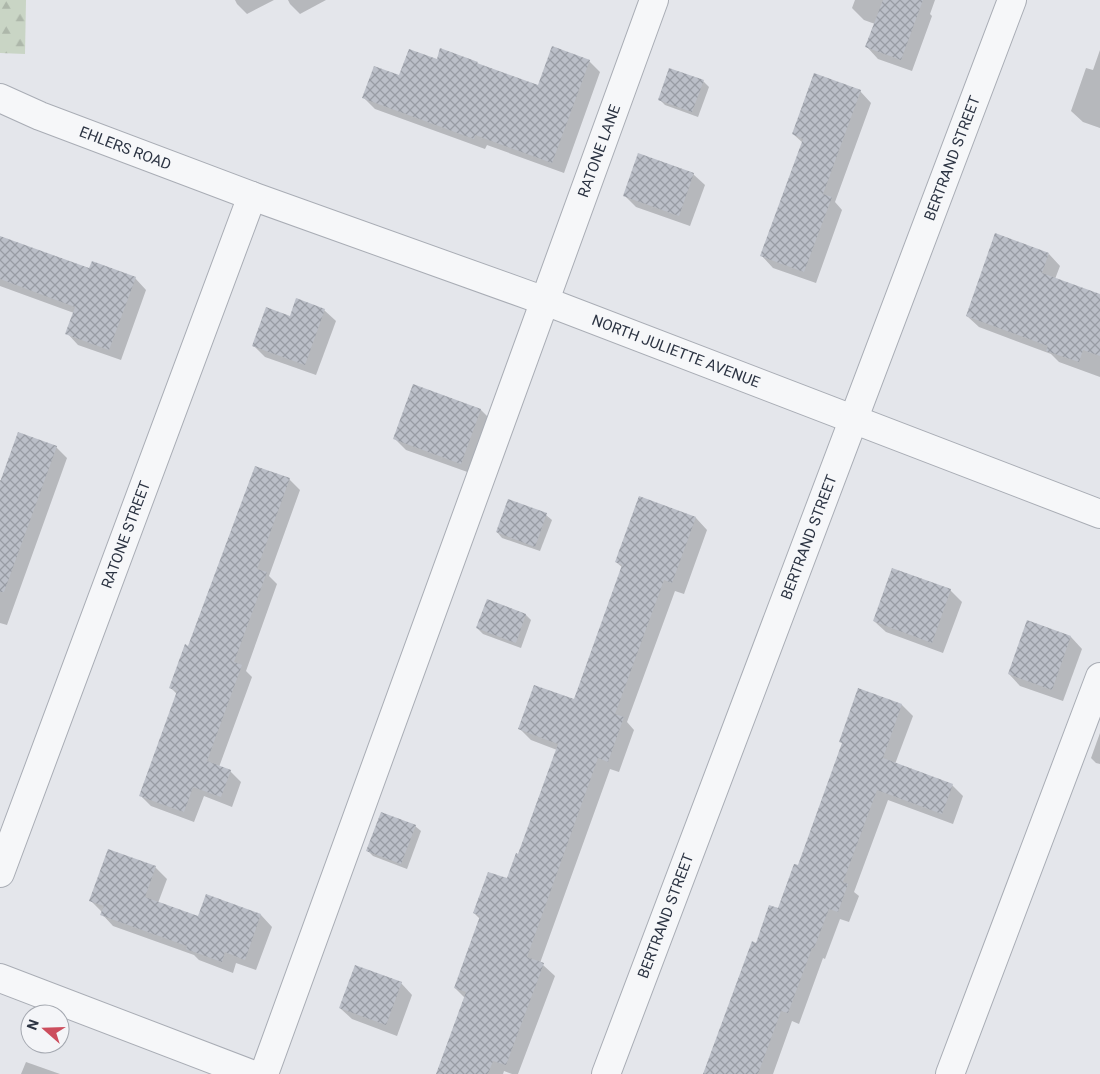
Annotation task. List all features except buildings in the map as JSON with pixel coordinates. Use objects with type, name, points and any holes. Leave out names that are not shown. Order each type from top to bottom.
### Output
[{"type":"street","name":"RATONE LANE","points":[[264,1074],[654,0]]},
{"type":"street","name":"BERTRAND STREET","points":[[606,1074],[1012,0]]},
{"type":"street","name":"EHLERS ROAD","points":[[0,98],[40,116],[252,196]]},
{"type":"street","name":"NORTH JULIETTE AVENUE","points":[[252,196],[545,301],[1100,514]]},
{"type":"street","name":"RATONE STREET","points":[[0,873],[252,196]]},
{"type":"street","points":[[950,1074],[1100,676]]},
{"type":"street","points":[[0,978],[251,1074]]},
{"type":"green space","points":[[0,0],[26,0],[25,54],[0,53]]}]
